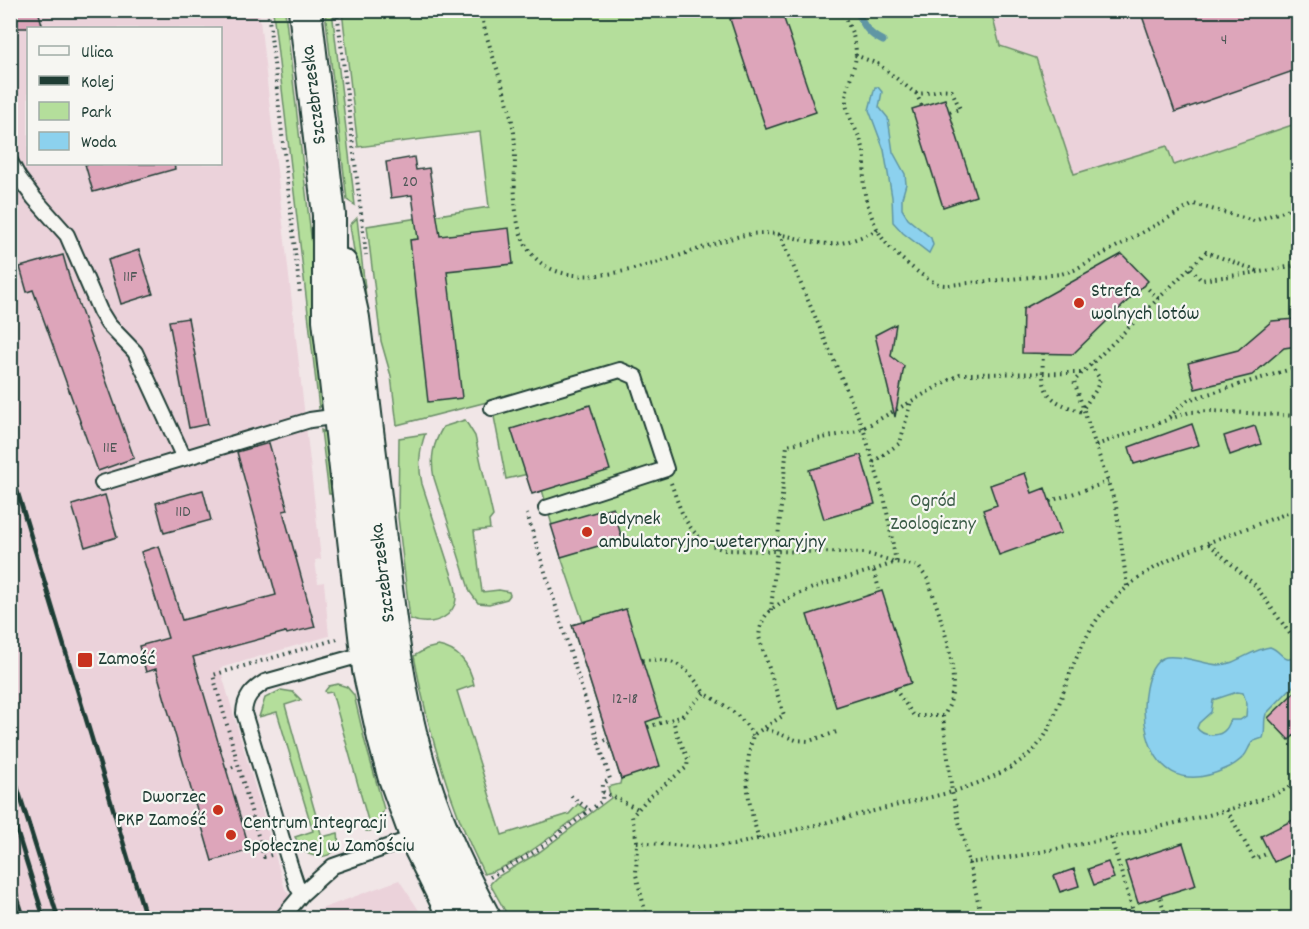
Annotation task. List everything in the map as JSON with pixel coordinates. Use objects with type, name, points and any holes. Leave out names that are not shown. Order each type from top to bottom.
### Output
[{"type":"street","name":"Szczebrzeska","points":[[305,10],[329,215],[353,318],[380,650]]},
{"type":"street","name":"Szczebrzeska","points":[[329,215],[329,320],[339,417],[380,650],[403,703],[415,753],[428,832],[455,918]]},
{"type":"street","name":"Szczebrzeska","points":[[428,832],[484,918]]},
{"type":"lane","points":[[10,161],[34,198],[68,235],[100,311],[108,324],[135,352],[184,458]]},
{"type":"lane","points":[[492,408],[620,370],[636,377],[666,469],[546,508]]},
{"type":"lane","points":[[102,483],[310,420],[339,417]]},
{"type":"lane","points":[[302,894],[297,886],[273,810],[244,713],[245,705],[251,693],[265,682],[380,650]]},
{"type":"lane","points":[[282,918],[302,894],[333,866],[428,832]]},
{"type":"path","points":[[482,10],[483,27],[512,119],[516,153],[516,212],[519,226],[528,248],[542,265],[555,271],[571,274],[617,273],[650,266],[737,237],[755,234],[779,234],[829,244],[856,239],[878,230]]},
{"type":"path","points":[[839,10],[853,35],[854,67],[847,83],[846,102],[850,119],[865,153],[863,187],[878,230],[891,248],[936,284],[949,285],[1061,274],[1074,270],[1194,204],[1254,221],[1299,206]]},
{"type":"path","points":[[855,55],[878,64],[915,93],[922,106]]},
{"type":"path","points":[[915,93],[947,89],[952,91],[960,109],[949,112]]},
{"type":"path","points":[[779,234],[863,428],[885,501],[896,562]]},
{"type":"path","points":[[1127,587],[1116,506],[1074,381],[1206,252],[1260,272]]},
{"type":"path","points":[[1191,268],[1202,280],[1299,265]]},
{"type":"path","points":[[1144,285],[1159,299]]},
{"type":"path","points":[[1043,353],[1042,374],[1047,394],[1060,405],[1085,414]]},
{"type":"path","points":[[1083,407],[1096,390],[1100,379],[1091,365]]},
{"type":"path","points":[[1166,420],[1188,400],[1299,368]]},
{"type":"path","points":[[771,610],[787,445],[858,431],[960,374],[1082,374]]},
{"type":"path","points":[[873,462],[900,443],[911,401]]},
{"type":"path","points":[[1096,445],[1199,411],[1299,416]]},
{"type":"path","points":[[666,469],[683,516],[696,537],[705,543],[725,550],[864,553],[918,566],[929,581],[949,651],[953,681],[948,708],[943,716],[952,792],[982,918]]},
{"type":"path","points":[[1050,501],[1108,482]]},
{"type":"path","points":[[637,842],[704,847],[734,844],[952,792],[982,782],[1030,752],[1039,742],[1046,732],[1088,634],[1104,611],[1127,587],[1156,567],[1299,509]]},
{"type":"path","points":[[482,882],[536,851],[602,801],[603,784],[610,779],[527,514]]},
{"type":"path","points":[[1209,544],[1255,585],[1297,644]]},
{"type":"path","points":[[753,735],[784,715],[759,637],[760,626],[771,610],[792,598],[825,585],[896,562]]},
{"type":"path","points":[[874,571],[879,589]]},
{"type":"path","points":[[642,660],[664,659],[675,662],[687,670],[704,693],[732,710],[747,725],[753,735],[746,772],[746,789],[759,839]]},
{"type":"path","points":[[895,689],[914,716],[943,716]]},
{"type":"path","points":[[648,728],[674,720],[690,710],[704,693]]},
{"type":"path","points":[[646,918],[636,875],[637,842],[632,816],[650,796],[687,767],[688,759],[676,734],[674,720]]},
{"type":"path","points":[[765,728],[796,740],[809,741],[840,731]]},
{"type":"path","points":[[1294,735],[1299,741]]},
{"type":"path","points":[[599,742],[609,739]]},
{"type":"path","points":[[226,770],[237,766]]},
{"type":"path","points":[[968,863],[1111,838],[1227,810],[1281,792],[1299,783]]},
{"type":"path","points":[[603,792],[638,809]]},
{"type":"path","points":[[571,796],[590,810]]},
{"type":"path","points":[[1227,810],[1254,860],[1269,852]]},
{"type":"path","points":[[1111,838],[1135,918]]},
{"type":"path","points":[[1141,918],[1164,911],[1160,897]]},
{"type":"shaded area","points":[[10,11],[259,11],[321,559],[315,560],[318,583],[324,582],[329,636],[220,668],[285,889],[307,918],[11,918]]},
{"type":"shaded area","points":[[991,11],[1298,11],[1298,123],[1174,165],[1167,146],[1074,174],[1036,58],[1000,46]]},
{"type":"shaded area","points":[[399,880],[424,918],[309,918],[321,909]]},
{"type":"green space","points":[[273,11],[285,11],[312,245],[325,402],[319,408]]},
{"type":"green space","points":[[325,11],[332,11],[355,205],[347,200]]},
{"type":"green space","name":"Ogród Zoologiczny","points":[[342,11],[991,11],[1000,46],[1036,58],[1074,174],[1167,146],[1174,165],[1298,123],[1298,918],[509,918],[490,884],[497,877],[538,853],[611,798],[608,787],[620,784],[621,779],[572,625],[583,622],[561,557],[537,472],[506,479],[491,401],[397,425],[391,376],[381,341],[367,226],[489,207],[480,132],[358,147]]},
{"type":"green space","points":[[357,218],[372,350],[367,334],[350,225]]},
{"type":"green space","points":[[465,420],[475,436],[493,516],[489,521],[490,529],[474,531],[482,592],[499,590],[509,592],[510,595],[507,599],[489,604],[478,603],[470,592],[434,478],[432,464],[433,451],[443,427]]},
{"type":"green space","points":[[321,430],[331,441],[333,449],[332,494],[329,494]]},
{"type":"green space","points":[[425,434],[420,459],[422,484],[455,585],[456,597],[452,610],[447,615],[442,619],[429,622],[410,619],[398,517],[399,438]]},
{"type":"green space","points":[[438,646],[458,655],[467,665],[472,678],[474,685],[457,691],[502,835],[569,814],[578,804],[586,810],[523,856],[510,864],[484,874],[460,821],[441,767],[414,656],[426,649]]},
{"type":"green space","points":[[338,684],[347,687],[354,695],[384,809],[378,825],[370,831],[366,831],[363,826],[369,824],[332,692],[326,693],[325,691],[329,686]]},
{"type":"green space","points":[[281,690],[293,692],[301,700],[285,705],[322,837],[338,833],[336,847],[328,855],[316,856],[303,851],[295,837],[313,831],[277,712],[259,717],[265,698]]},
{"type":"water","points":[[875,87],[882,92],[879,107],[888,118],[893,152],[905,174],[906,184],[902,209],[908,219],[931,238],[933,245],[929,253],[903,233],[893,222],[892,197],[884,150],[869,110]]},
{"type":"water","points":[[1270,647],[1287,659],[1294,657],[1298,652],[1298,681],[1266,714],[1263,738],[1252,742],[1242,758],[1225,769],[1195,777],[1172,772],[1157,757],[1147,736],[1144,711],[1146,688],[1152,669],[1163,658],[1168,657],[1218,665]],"holes":[[[1237,692],[1243,693],[1247,704],[1246,716],[1240,720],[1231,720],[1226,729],[1219,734],[1199,731],[1197,728],[1199,723],[1211,712],[1213,700]]]},
{"type":"building","points":[[10,10],[38,10],[43,27],[10,28]]},
{"type":"building","points":[[754,10],[781,10],[816,112],[766,129],[730,19]]},
{"type":"building","points":[[1140,10],[1299,10],[1299,69],[1175,112]]},
{"type":"building","points":[[945,99],[976,196],[943,207],[912,109]]},
{"type":"building","points":[[414,157],[416,170],[429,168],[440,236],[509,228],[513,264],[447,271],[462,398],[428,402],[410,240],[418,239],[412,195],[391,198],[386,162]]},
{"type":"building","points":[[85,165],[174,165],[175,169],[93,192]]},
{"type":"building","points":[[139,250],[153,294],[121,304],[108,260]]},
{"type":"building","name":"Strefa wolnych lotów","points":[[1122,254],[1148,281],[1073,354],[1022,353],[1023,309]]},
{"type":"building","points":[[63,255],[134,458],[98,471],[33,290],[27,292],[20,267]]},
{"type":"building","points":[[188,318],[208,424],[189,428],[169,321]]},
{"type":"building","points":[[1295,319],[1297,346],[1284,348],[1252,375],[1195,389],[1188,363],[1238,350],[1272,321]]},
{"type":"building","points":[[896,324],[891,356],[904,366],[895,417],[875,335]]},
{"type":"building","points":[[590,405],[610,470],[532,494],[511,429]]},
{"type":"building","points":[[1192,424],[1199,445],[1134,464],[1129,447]]},
{"type":"building","points":[[1255,426],[1261,444],[1230,455],[1224,436]]},
{"type":"building","points":[[269,443],[288,510],[283,511],[315,627],[287,634],[286,632],[193,657],[250,850],[212,861],[156,669],[146,672],[139,646],[168,638],[141,552],[159,546],[182,620],[276,595],[237,452]]},
{"type":"building","points":[[861,455],[875,504],[824,519],[809,470]]},
{"type":"building","points":[[1025,473],[1032,493],[1045,488],[1061,533],[999,555],[983,510],[997,505],[990,485]]},
{"type":"building","points":[[203,490],[211,520],[164,533],[156,503]]},
{"type":"building","points":[[105,495],[117,537],[85,547],[72,505]]},
{"type":"building","name":"Budynek ambulatoryjno-weterynaryjny","points":[[613,507],[622,539],[561,557],[551,525]]},
{"type":"building","points":[[882,591],[911,683],[836,707],[807,615]]},
{"type":"building","points":[[626,609],[660,717],[646,722],[660,766],[621,779],[572,625]]},
{"type":"building","points":[[1299,688],[1299,731],[1289,740],[1268,718]]},
{"type":"building","points":[[1299,817],[1299,850],[1274,862],[1261,836]]},
{"type":"building","points":[[1183,843],[1196,885],[1138,903],[1125,862]]},
{"type":"building","points":[[1108,862],[1114,878],[1094,885],[1088,869]]},
{"type":"building","points":[[1074,869],[1079,886],[1060,892],[1054,876]]},
{"type":"waterway","points":[[857,10],[867,28],[883,41]]},
{"type":"railway","points":[[10,467],[146,918]]},
{"type":"railway","points":[[10,764],[58,918]]},
{"type":"railway","points":[[10,809],[44,918]]},
{"type":"railway","points":[[10,875],[24,918]]},
{"type":"place","name":"Strefa wolnych lotów","points":[[1079,303]]},
{"type":"place","name":"Budynek ambulatoryjno-weterynaryjny","points":[[587,532]]},
{"type":"place","name":"Zamość","points":[[85,660]]},
{"type":"place","name":"Dworzec PKP Zamość","points":[[218,810]]},
{"type":"place","name":"Centrum Integracji Społecznej w Zamościu","points":[[231,835]]}]
